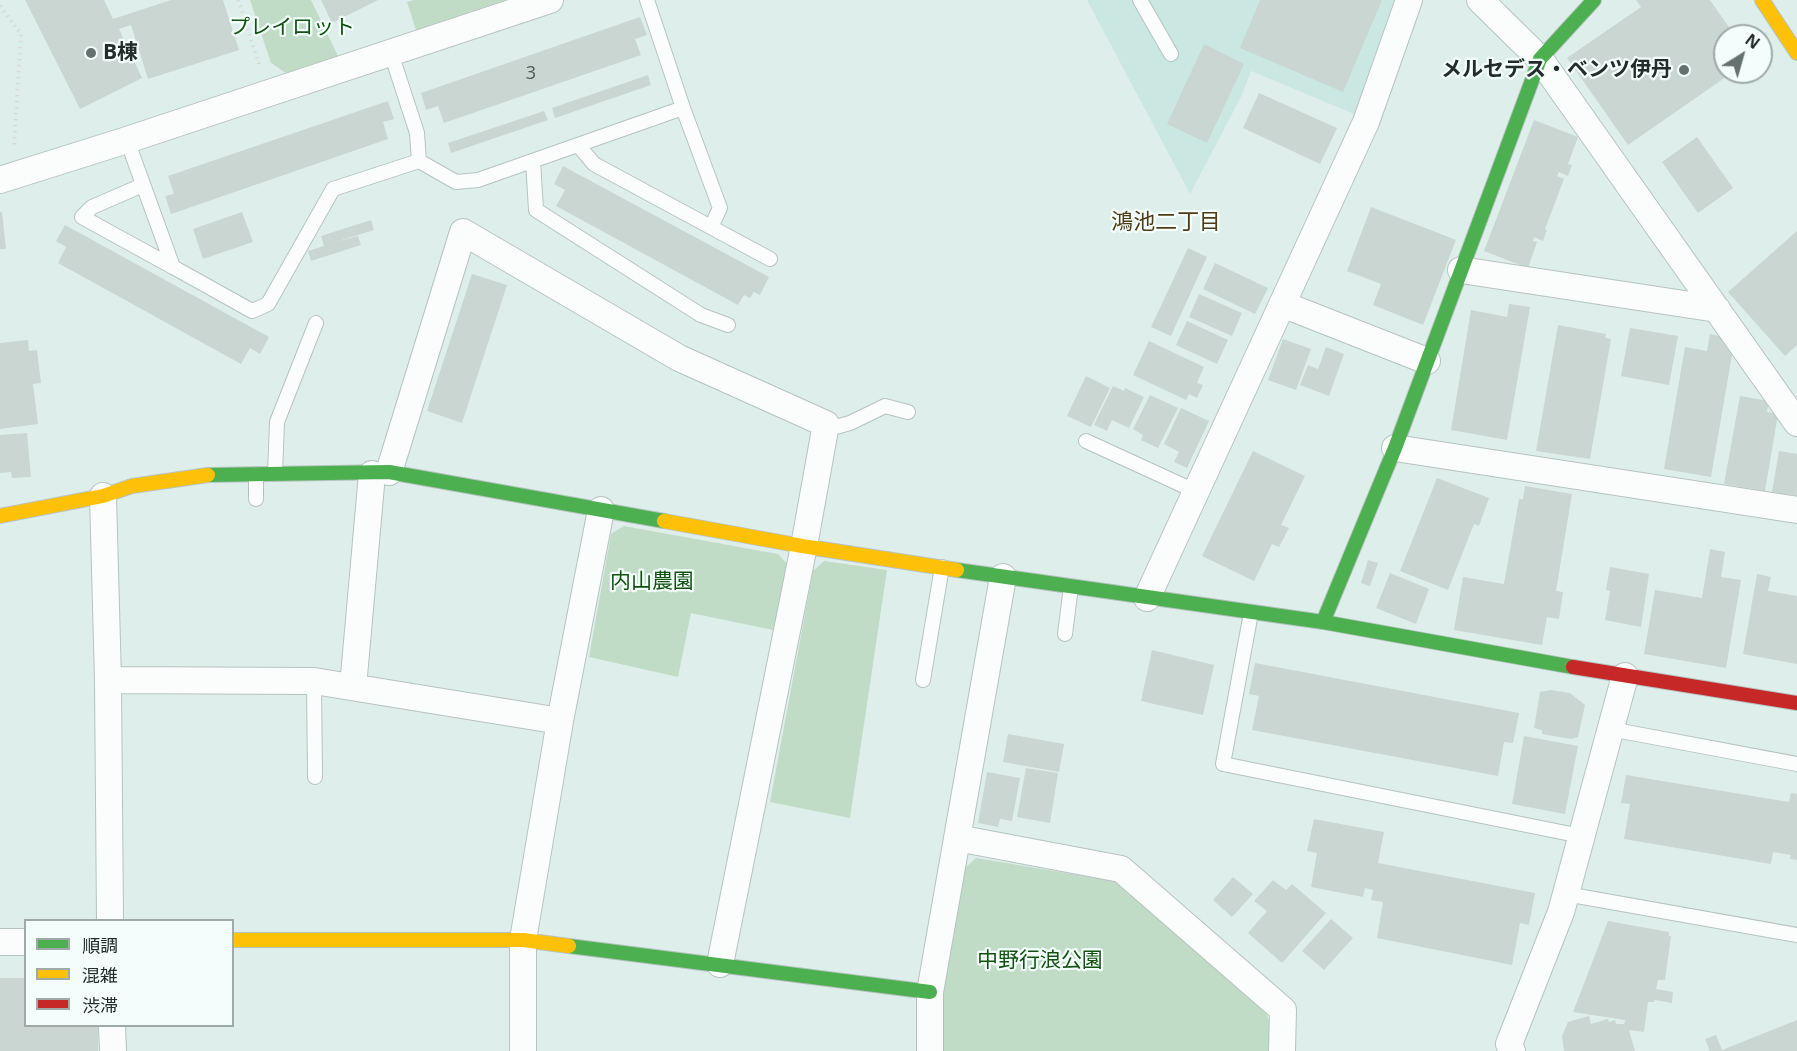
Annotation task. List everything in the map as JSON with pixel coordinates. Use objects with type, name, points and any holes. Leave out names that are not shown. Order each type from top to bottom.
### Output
[{"type":"street","points":[[6,178],[550,0]]},
{"type":"street","points":[[1147,598],[1366,122],[1409,0]]},
{"type":"street","points":[[1480,0],[1540,59],[1797,423]]},
{"type":"street","points":[[1323,622],[1395,448],[1540,59],[1594,0]]},
{"type":"street","points":[[1762,0],[1797,53]]},
{"type":"street","points":[[353,687],[381,473],[463,232],[680,358],[826,424],[804,546],[720,964]]},
{"type":"street","points":[[1461,270],[1717,309]]},
{"type":"street","points":[[1282,304],[1427,361]]},
{"type":"street","points":[[1395,448],[1797,510]]},
{"type":"street","points":[[0,516],[103,496],[132,486],[199,475],[381,473],[804,546],[1071,587],[1323,622],[1625,676],[1797,703]]},
{"type":"street","points":[[103,496],[108,680],[110,919]]},
{"type":"street","points":[[523,1051],[522,940],[560,721],[601,510]]},
{"type":"street","points":[[930,1051],[930,992],[1003,577]]},
{"type":"street","points":[[1512,1051],[1509,1044],[1561,912],[1625,676]]},
{"type":"street","points":[[108,680],[314,681],[560,721]]},
{"type":"street","points":[[957,838],[1121,869],[1283,1010],[1282,1051]]},
{"type":"street","points":[[234,940],[522,940],[930,992]]},
{"type":"street","points":[[0,942],[24,942]]},
{"type":"street","points":[[112,1027],[112,1051]]},
{"type":"lane","points":[[647,0],[720,208],[711,227]]},
{"type":"lane","points":[[1140,0],[1171,54]]},
{"type":"lane","points":[[391,53],[417,133],[419,161]]},
{"type":"lane","points":[[143,186],[92,207],[82,217],[252,311],[268,304],[333,189],[419,161],[456,182],[478,180],[683,108]]},
{"type":"lane","points":[[127,140],[173,267]]},
{"type":"lane","points":[[578,145],[594,164],[770,259]]},
{"type":"lane","points":[[533,161],[536,210],[701,315],[728,325]]},
{"type":"lane","points":[[275,474],[278,422],[316,323]]},
{"type":"lane","points":[[825,430],[850,423],[885,406],[908,412]]},
{"type":"lane","points":[[1086,441],[1196,491]]},
{"type":"lane","points":[[256,474],[256,499]]},
{"type":"lane","points":[[922,680],[942,567]]},
{"type":"lane","points":[[1065,634],[1071,587]]},
{"type":"lane","points":[[1251,613],[1223,764],[1581,836]]},
{"type":"lane","points":[[314,681],[315,777]]},
{"type":"lane","points":[[1610,729],[1797,764]]},
{"type":"lane","points":[[1566,894],[1797,935]]},
{"type":"path","points":[[238,0],[269,93]]},
{"type":"path","points":[[0,6],[21,34],[6,178]]},
{"type":"shaded area","points":[[1087,0],[1394,0],[1354,114],[1251,71],[1242,95],[1190,194]]},
{"type":"green space","name":"プレイロット","points":[[250,0],[311,0],[338,56],[286,73],[271,63]]},
{"type":"green space","points":[[414,0],[505,0],[416,30],[407,2]]},
{"type":"green space","name":"内山農園","points":[[624,526],[778,554],[789,566],[773,630],[691,613],[678,677],[589,657],[611,534]]},
{"type":"green space","points":[[824,561],[887,570],[850,818],[770,802],[813,571]]},
{"type":"green space","name":"中野行浪公園","points":[[976,858],[1120,882],[1265,1011],[1271,1025],[1272,1051],[942,1051],[940,1000],[965,868]]},
{"type":"building","points":[[25,0],[104,0],[113,19],[171,0],[223,0],[239,50],[148,79],[131,25],[119,29],[142,78],[80,109]]},
{"type":"building","points":[[321,0],[378,0],[332,23]]},
{"type":"building","points":[[1260,0],[1382,0],[1343,92],[1240,48]]},
{"type":"building","points":[[1636,0],[1710,0],[1727,24],[1713,24],[1713,84],[1716,84],[1628,145],[1567,58],[1641,7]]},
{"type":"building","points":[[640,17],[647,35],[635,39],[641,55],[444,123],[438,106],[426,110],[421,93]]},
{"type":"building","points":[[1204,44],[1244,64],[1207,143],[1167,124]]},
{"type":"building","points":[[648,75],[651,85],[555,118],[552,108]]},
{"type":"building","points":[[1259,93],[1337,128],[1320,164],[1243,128]]},
{"type":"building","points":[[388,101],[394,119],[383,122],[388,139],[171,214],[165,196],[174,194],[168,176]]},
{"type":"building","points":[[544,111],[548,120],[451,153],[448,143]]},
{"type":"building","points":[[1534,120],[1578,137],[1568,164],[1572,165],[1568,176],[1559,172],[1557,176],[1564,179],[1545,229],[1547,230],[1543,241],[1534,237],[1533,241],[1537,242],[1528,268],[1484,251]]},
{"type":"building","points":[[1697,137],[1733,188],[1698,213],[1662,162]]},
{"type":"building","points":[[563,166],[769,277],[760,295],[754,292],[750,298],[744,295],[738,305],[556,206],[565,190],[554,184]]},
{"type":"building","points":[[1371,207],[1456,240],[1423,325],[1373,305],[1381,284],[1347,271]]},
{"type":"building","points":[[0,212],[2,212],[6,249],[0,249]]},
{"type":"building","points":[[242,212],[253,242],[203,259],[193,229]]},
{"type":"building","points":[[371,220],[374,230],[335,242],[358,236],[361,245],[311,261],[308,251],[324,246],[321,236]]},
{"type":"building","points":[[65,225],[269,337],[260,354],[250,348],[241,364],[58,263],[66,247],[56,241]]},
{"type":"building","points":[[1797,231],[1797,345],[1785,356],[1728,292]]},
{"type":"building","points":[[1188,248],[1207,257],[1171,336],[1151,327]]},
{"type":"building","points":[[1215,263],[1268,288],[1255,314],[1203,289]]},
{"type":"building","points":[[472,274],[507,285],[462,423],[427,411]]},
{"type":"building","points":[[1199,294],[1242,313],[1232,336],[1189,317]]},
{"type":"building","points":[[1509,304],[1530,307],[1507,440],[1451,430],[1471,310],[1507,317]]},
{"type":"building","points":[[1187,321],[1228,340],[1217,364],[1176,345]]},
{"type":"building","points":[[1558,325],[1606,334],[1605,338],[1611,339],[1590,459],[1536,451]]},
{"type":"building","points":[[1630,328],[1678,336],[1669,385],[1621,376]]},
{"type":"building","points":[[1710,334],[1723,337],[1733,349],[1711,477],[1664,469],[1685,347],[1707,351]]},
{"type":"building","points":[[1283,339],[1311,349],[1296,390],[1268,380]]},
{"type":"building","points":[[28,340],[29,351],[37,350],[41,383],[33,384],[38,424],[0,429],[0,343]]},
{"type":"building","points":[[1149,341],[1204,367],[1197,383],[1203,385],[1197,398],[1189,394],[1186,400],[1133,375]]},
{"type":"building","points":[[1326,347],[1344,354],[1329,396],[1300,385],[1308,365],[1318,369]]},
{"type":"building","points":[[1086,376],[1110,388],[1091,427],[1067,416]]},
{"type":"building","points":[[1113,386],[1124,391],[1125,388],[1144,397],[1129,428],[1112,420],[1107,431],[1094,425]]},
{"type":"building","points":[[1150,395],[1178,408],[1158,448],[1141,440],[1143,435],[1133,429]]},
{"type":"building","points":[[1740,396],[1769,401],[1767,412],[1778,414],[1765,491],[1724,484]]},
{"type":"building","points":[[1181,408],[1209,421],[1187,468],[1174,462],[1179,452],[1164,444]]},
{"type":"building","points":[[27,433],[31,477],[12,478],[11,472],[0,473],[0,435]]},
{"type":"building","points":[[1253,451],[1305,476],[1281,525],[1289,528],[1279,547],[1272,544],[1254,581],[1202,556]]},
{"type":"building","points":[[1779,451],[1797,454],[1797,496],[1772,492]]},
{"type":"building","points":[[1437,478],[1489,498],[1479,526],[1474,524],[1448,590],[1400,571]]},
{"type":"building","points":[[1525,486],[1572,494],[1556,591],[1563,592],[1559,619],[1547,617],[1542,645],[1454,630],[1463,577],[1504,584],[1519,499],[1523,499]]},
{"type":"building","points":[[1710,549],[1725,552],[1721,577],[1741,580],[1726,668],[1644,654],[1655,590],[1702,598]]},
{"type":"building","points":[[1368,560],[1378,563],[1370,586],[1361,583]]},
{"type":"building","points":[[1610,567],[1649,574],[1641,627],[1605,620],[1610,591],[1606,590]]},
{"type":"building","points":[[1390,573],[1429,589],[1416,624],[1376,608]]},
{"type":"building","points":[[1757,574],[1771,577],[1768,591],[1797,596],[1797,664],[1743,654]]},
{"type":"building","points":[[1152,650],[1214,665],[1203,715],[1141,701]]},
{"type":"building","points":[[1255,663],[1519,713],[1513,743],[1504,742],[1498,776],[1252,730],[1259,696],[1249,694]]},
{"type":"building","points":[[1551,690],[1570,693],[1585,705],[1578,737],[1571,739],[1542,734],[1542,730],[1534,728],[1540,692]]},
{"type":"building","points":[[1008,734],[1064,744],[1059,772],[1003,762]]},
{"type":"building","points":[[1524,736],[1578,746],[1565,814],[1512,804]]},
{"type":"building","points":[[1026,768],[1058,773],[1050,823],[1017,817]]},
{"type":"building","points":[[987,772],[1020,778],[1012,821],[1000,819],[998,827],[978,823]]},
{"type":"building","points":[[1626,775],[1789,802],[1791,793],[1797,794],[1797,860],[1790,859],[1791,855],[1773,852],[1771,864],[1624,839],[1630,804],[1621,803]]},
{"type":"building","points":[[1314,819],[1384,832],[1378,863],[1535,893],[1529,925],[1520,923],[1512,965],[1377,938],[1383,902],[1371,900],[1373,890],[1365,888],[1363,897],[1311,887],[1317,853],[1307,851]]},
{"type":"building","points":[[1233,877],[1253,894],[1232,917],[1213,900]]},
{"type":"building","points":[[1273,880],[1286,890],[1292,884],[1326,913],[1282,963],[1248,933],[1267,911],[1254,901]]},
{"type":"building","points":[[1331,919],[1353,938],[1324,970],[1302,951]]},
{"type":"building","points":[[1608,921],[1669,932],[1671,936],[1665,980],[1658,980],[1656,989],[1673,992],[1672,1003],[1655,1000],[1648,1002],[1644,1032],[1629,1030],[1635,1051],[1564,1051],[1562,1036],[1568,1022],[1589,1016],[1591,1024],[1608,1019],[1609,1022],[1615,1020],[1616,1024],[1624,1024],[1625,1020],[1573,1012]]},
{"type":"building","points":[[0,978],[24,978],[24,1027],[98,1027],[98,1051],[0,1051]]},
{"type":"building","points":[[1797,1020],[1797,1051],[1710,1051],[1705,1039],[1716,1035],[1722,1050]]},
{"type":"traffic: fast","points":[[1323,622],[1395,448],[1540,59],[1594,0]]},
{"type":"traffic: fast","points":[[208,475],[389,472],[664,521]]},
{"type":"traffic: fast","points":[[957,570],[1323,622],[1573,667]]},
{"type":"traffic: fast","points":[[569,946],[930,992]]},
{"type":"traffic: slow","points":[[1762,0],[1797,53]]},
{"type":"traffic: slow","points":[[0,516],[103,496],[132,486],[208,475]]},
{"type":"traffic: slow","points":[[664,521],[802,546],[957,570]]},
{"type":"traffic: slow","points":[[234,940],[523,940],[569,946]]},
{"type":"traffic: jam","points":[[1573,667],[1797,703]]},
{"type":"place","name":"B棟","points":[[91,53]]},
{"type":"place","name":"メルセデス・ベンツ伊丹","points":[[1684,70]]},
{"type":"district","name":"鴻池二丁目","points":[[1166,223]]}]
